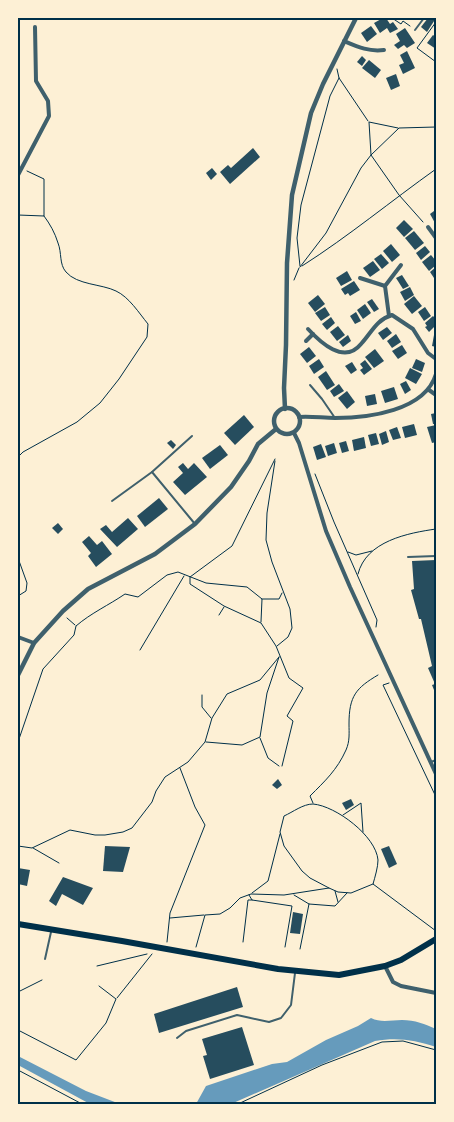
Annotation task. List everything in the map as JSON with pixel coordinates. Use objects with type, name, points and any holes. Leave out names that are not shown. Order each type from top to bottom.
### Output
[{"type":"highway","points":[[18,924],[295,971],[339,975],[385,966],[402,960],[426,947],[436,939]]},
{"type":"street","points":[[285,408],[287,264],[292,194],[311,113],[323,84],[356,18]]},
{"type":"street","points":[[18,176],[49,116],[48,101],[36,81],[35,27]]},
{"type":"street","points":[[344,41],[360,48],[374,51],[384,50]]},
{"type":"street","points":[[428,227],[436,237]]},
{"type":"street","points":[[389,316],[385,286],[401,265]]},
{"type":"street","points":[[360,278],[385,286]]},
{"type":"street","points":[[308,329],[318,340],[333,350],[347,353],[362,344],[374,326],[384,318],[392,315],[413,329],[428,353],[436,359]]},
{"type":"street","points":[[306,341],[313,334]]},
{"type":"street","points":[[300,417],[335,418],[370,415],[394,409],[412,403],[429,390],[436,374]]},
{"type":"street","points":[[429,390],[436,395]]},
{"type":"street","points":[[285,408],[294,410],[300,417],[300,424],[294,433],[286,434],[276,429],[275,416],[285,408]]},
{"type":"street","points":[[18,675],[34,643],[61,612],[88,588],[155,554],[195,524],[230,486],[249,461],[258,444],[276,429]]},
{"type":"street","points":[[294,433],[301,449],[326,531],[436,774]]},
{"type":"street","points":[[18,638],[34,643]]},
{"type":"street","points":[[385,966],[394,982],[401,986],[436,994]]},
{"type":"lane","points":[[415,30],[424,18]]},
{"type":"lane","points":[[310,385],[322,398],[335,418]]},
{"type":"lane","points":[[112,501],[152,472],[192,436]]},
{"type":"lane","points":[[152,472],[195,524]]},
{"type":"lane","points":[[408,557],[436,556]]},
{"type":"lane","points":[[431,762],[436,760]]},
{"type":"lane","points":[[45,959],[51,929]]},
{"type":"lane","points":[[177,1038],[186,1031],[237,1015],[269,1022],[281,1018],[291,1005],[295,971]]},
{"type":"path","points":[[392,18],[401,24],[403,21],[425,37]]},
{"type":"path","points":[[436,22],[436,25],[417,48],[436,62]]},
{"type":"path","points":[[337,65],[339,78],[369,122],[371,155],[399,195],[428,227]]},
{"type":"path","points":[[300,267],[297,238],[301,205],[330,96],[339,78]]},
{"type":"path","points":[[369,122],[399,128],[436,127]]},
{"type":"path","points":[[293,281],[300,267],[326,233],[361,168],[371,155],[399,128]]},
{"type":"path","points":[[18,455],[77,422],[100,403],[119,380],[147,337],[148,324],[118,291],[94,286],[66,273],[60,262],[59,245],[52,228],[44,216],[44,179],[21,168]]},
{"type":"path","points":[[300,267],[330,248],[436,169]]},
{"type":"path","points":[[18,215],[44,216]]},
{"type":"path","points":[[190,578],[232,546],[276,460],[267,513],[266,540],[282,592],[290,609],[292,628],[288,637],[276,646]]},
{"type":"path","points":[[358,576],[360,567],[367,556],[394,538],[436,529]]},
{"type":"path","points":[[348,552],[356,555],[375,550]]},
{"type":"path","points":[[18,558],[27,583],[26,590],[18,596]]},
{"type":"path","points":[[18,742],[43,669],[74,635],[76,626],[91,613],[105,607],[125,594],[138,597],[167,575],[178,572],[206,583],[247,587],[262,599],[279,599],[282,592]]},
{"type":"path","points":[[140,650],[184,575]]},
{"type":"path","points":[[32,848],[70,830],[105,836],[132,828],[152,802],[156,791],[165,777],[188,762],[205,742],[212,718],[226,694],[260,680],[280,657],[267,693],[260,737],[268,758],[281,766],[293,721],[287,716],[303,688],[289,678],[276,646],[261,623],[224,606],[190,584],[190,578]]},
{"type":"path","points":[[261,623],[262,599]]},
{"type":"path","points":[[219,615],[224,606]]},
{"type":"path","points":[[61,612],[76,626]]},
{"type":"path","points":[[314,804],[310,796],[326,781],[346,750],[350,738],[350,707],[354,694],[362,685],[378,675]]},
{"type":"path","points":[[202,695],[202,707],[212,718]]},
{"type":"path","points":[[205,742],[242,745],[260,737]]},
{"type":"path","points":[[166,949],[170,913],[205,825],[195,808],[180,767]]},
{"type":"path","points":[[342,815],[361,803],[364,833]]},
{"type":"path","points":[[170,918],[220,914],[230,908],[240,898],[250,894],[268,881],[284,816],[304,806],[314,804],[342,815],[353,822],[365,835],[374,849],[378,860],[373,884]]},
{"type":"path","points":[[280,832],[284,846],[293,860],[310,878],[329,888],[347,893],[373,884]]},
{"type":"path","points":[[18,846],[32,848],[59,863]]},
{"type":"path","points":[[373,884],[436,932]]},
{"type":"path","points":[[250,894],[293,894],[329,888]]},
{"type":"path","points":[[335,890],[338,903]]},
{"type":"path","points":[[293,894],[309,904],[335,906],[347,893]]},
{"type":"path","points":[[250,894],[252,900]]},
{"type":"path","points":[[243,942],[248,900],[252,900],[292,906],[285,948]]},
{"type":"path","points":[[300,949],[309,904]]},
{"type":"path","points":[[194,954],[204,915]]},
{"type":"path","points":[[18,1030],[76,1060],[106,1024],[116,998],[154,952],[97,966]]},
{"type":"path","points":[[18,992],[42,980]]},
{"type":"path","points":[[99,986],[116,998]]},
{"type":"path","points":[[238,1104],[322,1065],[382,1042],[403,1041],[436,1050]]},
{"type":"path","points":[[18,1070],[81,1104]]},
{"type":"path","points":[[75,1104],[81,1104]]},
{"type":"water","points":[[371,1018],[382,1021],[411,1021],[436,1029],[436,1047],[406,1040],[375,1041],[231,1104],[196,1104],[206,1086],[272,1064],[287,1062]]},
{"type":"water","points":[[18,1056],[86,1091],[120,1104],[90,1104],[18,1065]]},
{"type":"building","points":[[386,18],[390,24],[393,22],[398,29],[390,33],[387,28],[380,33],[374,23]]},
{"type":"building","points":[[428,18],[436,18],[427,32],[421,27]]},
{"type":"building","points":[[371,26],[377,34],[367,42],[361,33]]},
{"type":"building","points":[[405,28],[415,43],[407,48],[404,45],[398,49],[394,45],[400,41],[396,34]]},
{"type":"building","points":[[433,35],[436,37],[436,49],[427,43]]},
{"type":"building","points":[[407,51],[415,68],[403,74],[399,65],[404,63],[400,55]]},
{"type":"building","points":[[362,56],[366,60],[362,66],[357,62]]},
{"type":"building","points":[[369,60],[381,70],[375,78],[362,68]]},
{"type":"building","points":[[396,74],[400,86],[391,90],[386,78]]},
{"type":"building","points":[[253,148],[260,157],[230,184],[220,172],[228,165],[231,168]]},
{"type":"building","points":[[212,168],[217,174],[211,180],[206,173]]},
{"type":"building","points":[[434,211],[436,216],[435,223],[430,214]]},
{"type":"building","points":[[404,220],[413,229],[404,237],[396,228]]},
{"type":"building","points":[[414,231],[424,243],[415,250],[405,238]]},
{"type":"building","points":[[391,244],[400,255],[392,262],[383,251]]},
{"type":"building","points":[[425,246],[430,252],[421,260],[416,253]]},
{"type":"building","points":[[381,254],[389,263],[382,269],[374,259]]},
{"type":"building","points":[[431,255],[436,261],[436,265],[429,271],[422,262]]},
{"type":"building","points":[[373,261],[380,270],[370,277],[363,268]]},
{"type":"building","points":[[436,267],[436,281],[430,272]]},
{"type":"building","points":[[347,271],[352,280],[341,286],[336,278]]},
{"type":"building","points":[[402,275],[409,286],[403,289],[396,278]]},
{"type":"building","points":[[354,281],[360,290],[350,296],[348,293],[345,295],[341,289]]},
{"type":"building","points":[[410,287],[414,295],[405,301],[400,292]]},
{"type":"building","points":[[318,295],[325,304],[315,312],[308,303]]},
{"type":"building","points":[[414,296],[422,306],[412,314],[404,304]]},
{"type":"building","points":[[372,299],[379,309],[374,312],[367,302]]},
{"type":"building","points":[[365,304],[371,313],[363,319],[357,310]]},
{"type":"building","points":[[325,307],[330,315],[321,321],[315,313]]},
{"type":"building","points":[[425,307],[431,316],[424,321],[418,312]]},
{"type":"building","points":[[356,312],[361,321],[355,324],[350,316]]},
{"type":"building","points":[[433,316],[436,319],[436,325],[429,332],[425,327],[427,326],[425,323]]},
{"type":"building","points":[[331,317],[335,323],[327,330],[322,324]]},
{"type":"building","points":[[338,326],[345,335],[337,341],[330,332]]},
{"type":"building","points":[[387,327],[392,333],[383,340],[378,333]]},
{"type":"building","points":[[396,334],[401,342],[392,348],[387,341]]},
{"type":"building","points":[[348,335],[351,341],[343,347],[339,342]]},
{"type":"building","points":[[434,335],[436,335],[436,347],[432,346]]},
{"type":"building","points":[[402,345],[407,353],[398,359],[392,351]]},
{"type":"building","points":[[309,347],[316,356],[307,363],[300,354]]},
{"type":"building","points":[[375,349],[384,361],[374,368],[365,357]]},
{"type":"building","points":[[319,359],[324,367],[314,374],[309,366]]},
{"type":"building","points":[[416,359],[425,363],[422,372],[412,368]]},
{"type":"building","points":[[365,360],[372,369],[364,375],[360,370],[363,368],[360,364]]},
{"type":"building","points":[[352,362],[357,370],[351,374],[345,366]]},
{"type":"building","points":[[410,368],[422,374],[416,384],[405,378]]},
{"type":"building","points":[[326,371],[335,385],[327,390],[318,377]]},
{"type":"building","points":[[406,381],[411,390],[405,394],[400,384]]},
{"type":"building","points":[[339,384],[344,391],[334,397],[330,391]]},
{"type":"building","points":[[394,387],[398,399],[385,403],[381,391]]},
{"type":"building","points":[[347,391],[355,402],[347,409],[338,398]]},
{"type":"building","points":[[375,394],[377,404],[367,406],[365,396]]},
{"type":"building","points":[[436,413],[436,424],[433,424],[431,414]]},
{"type":"building","points":[[244,415],[254,427],[235,445],[224,433]]},
{"type":"building","points":[[414,424],[417,435],[405,438],[402,427]]},
{"type":"building","points":[[436,425],[436,442],[432,443],[427,427]]},
{"type":"building","points":[[397,427],[401,438],[393,440],[389,430]]},
{"type":"building","points":[[386,431],[389,442],[382,445],[379,434]]},
{"type":"building","points":[[376,433],[379,444],[371,446],[368,435]]},
{"type":"building","points":[[364,437],[366,448],[354,451],[352,440]]},
{"type":"building","points":[[171,440],[176,445],[173,449],[167,443]]},
{"type":"building","points":[[346,441],[349,451],[342,453],[339,443]]},
{"type":"building","points":[[334,443],[337,453],[328,456],[325,446]]},
{"type":"building","points":[[321,444],[326,457],[317,460],[313,447]]},
{"type":"building","points":[[220,445],[228,455],[210,469],[202,458]]},
{"type":"building","points":[[183,463],[188,469],[194,463],[207,477],[185,495],[173,482],[183,473],[178,467]]},
{"type":"building","points":[[159,498],[168,509],[145,527],[137,516]]},
{"type":"building","points":[[128,518],[138,529],[117,547],[100,529],[106,525],[112,532]]},
{"type":"building","points":[[58,523],[63,529],[58,534],[52,528]]},
{"type":"building","points":[[89,536],[97,545],[102,541],[112,554],[96,567],[88,556],[91,553],[82,542]]},
{"type":"building","points":[[436,560],[436,695],[432,685],[435,684],[428,668],[432,666],[421,619],[419,619],[411,590],[414,589],[412,561]]},
{"type":"building","points":[[278,779],[282,785],[277,789],[272,785]]},
{"type":"building","points":[[351,799],[354,805],[346,810],[342,803]]},
{"type":"building","points":[[105,846],[130,847],[123,872],[103,871]]},
{"type":"building","points":[[389,846],[397,864],[389,868],[381,849]]},
{"type":"building","points":[[18,868],[30,870],[27,886],[18,884]]},
{"type":"building","points":[[63,877],[93,888],[83,905],[62,894],[56,906],[49,901]]},
{"type":"building","points":[[293,912],[303,914],[300,934],[290,933]]},
{"type":"building","points":[[237,987],[243,1007],[159,1033],[154,1014]]},
{"type":"building","points":[[242,1027],[254,1065],[210,1079],[203,1056],[207,1055],[202,1039]]}]
